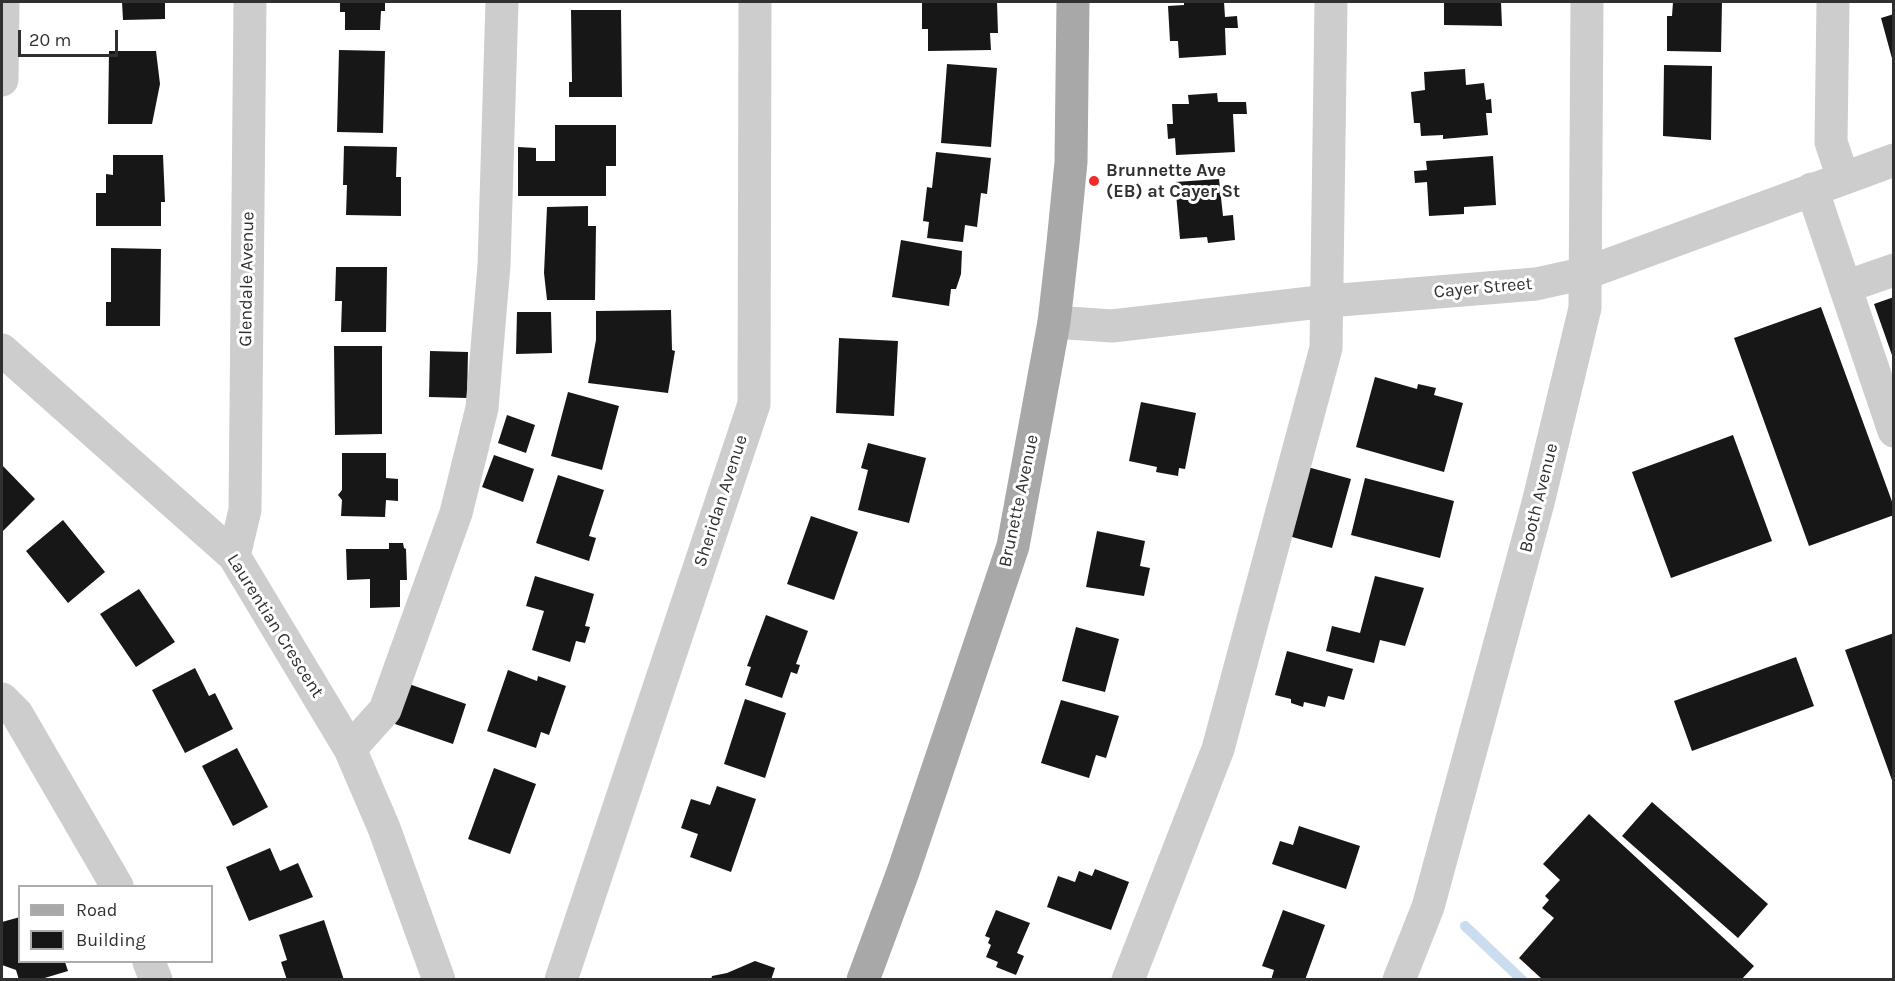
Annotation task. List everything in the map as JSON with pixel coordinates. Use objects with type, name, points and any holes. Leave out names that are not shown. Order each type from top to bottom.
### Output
[{"type":"main road","name":"Brunette Avenue","points":[[862,980],[907,861],[1013,546],[1054,322],[1071,162],[1073,2]]},
{"type":"street","points":[[2,80],[3,2]]},
{"type":"street","name":"Glendale Avenue","points":[[234,556],[245,510],[250,2]]},
{"type":"street","points":[[350,749],[385,710],[456,513],[482,408],[494,264],[502,2]]},
{"type":"street","name":"Sheridan Avenue","points":[[561,980],[753,404],[754,2]]},
{"type":"street","points":[[1128,980],[1218,749],[1326,348],[1331,2]]},
{"type":"street","name":"Booth Avenue","points":[[1399,980],[1428,907],[1538,503],[1585,308],[1587,2]]},
{"type":"street","points":[[1833,2],[1831,142],[1843,178]]},
{"type":"street","name":"Cayer Street","points":[[1054,322],[1112,326],[1328,301],[1536,284],[1586,273],[1893,160]]},
{"type":"street","points":[[1812,189],[1893,431]]},
{"type":"street","points":[[1845,287],[1893,270]]},
{"type":"street","name":"Laurentian Crescent","points":[[2,350],[234,556],[350,749],[384,828],[439,980]]},
{"type":"street","points":[[2,699],[17,714],[116,885]]},
{"type":"street","points":[[149,963],[156,980]]},
{"type":"building","points":[[122,2],[165,2],[165,19],[123,20]]},
{"type":"building","points":[[340,2],[385,2],[385,11],[381,11],[380,30],[345,30],[345,12],[340,12]]},
{"type":"building","points":[[922,2],[997,2],[998,33],[990,33],[991,50],[928,51],[928,29],[922,29]]},
{"type":"building","points":[[1184,2],[1224,2],[1225,17],[1237,16],[1238,28],[1225,28],[1226,55],[1179,58],[1178,41],[1170,41],[1168,6],[1184,5]]},
{"type":"building","points":[[1444,2],[1501,2],[1502,26],[1444,25]]},
{"type":"building","points":[[1673,2],[1722,2],[1721,52],[1667,51],[1667,16],[1672,16]]},
{"type":"building","points":[[571,10],[621,10],[622,97],[569,97],[569,82],[572,82]]},
{"type":"building","points":[[1894,14],[1894,62],[1893,62],[1881,18]]},
{"type":"building","points":[[339,50],[385,51],[383,133],[337,132]]},
{"type":"building","points":[[109,51],[156,51],[160,84],[152,124],[108,124]]},
{"type":"building","points":[[947,64],[997,68],[991,147],[941,143]]},
{"type":"building","points":[[1664,65],[1712,66],[1711,140],[1663,136]]},
{"type":"building","points":[[1465,69],[1466,85],[1484,83],[1486,100],[1491,99],[1492,113],[1486,113],[1488,135],[1443,139],[1443,135],[1421,136],[1420,123],[1414,123],[1411,92],[1425,90],[1424,72]]},
{"type":"building","points":[[1217,93],[1218,102],[1246,102],[1247,114],[1233,114],[1235,152],[1176,155],[1175,138],[1168,139],[1167,124],[1173,124],[1172,104],[1189,104],[1188,95]]},
{"type":"building","points":[[555,125],[616,125],[616,166],[606,166],[606,196],[518,196],[518,147],[536,148],[536,161],[555,161]]},
{"type":"building","points":[[344,146],[397,147],[396,177],[401,177],[401,216],[346,215],[347,185],[343,185]]},
{"type":"building","points":[[936,152],[991,158],[987,194],[981,193],[977,227],[965,225],[963,242],[927,238],[929,222],[923,221],[927,187],[932,188]]},
{"type":"building","points":[[113,155],[163,155],[165,202],[161,202],[161,226],[96,226],[96,193],[106,193],[106,174],[113,175]]},
{"type":"building","points":[[1493,156],[1496,205],[1464,207],[1464,214],[1429,216],[1427,182],[1415,183],[1414,171],[1427,170],[1426,161]]},
{"type":"building","points":[[1219,179],[1223,216],[1233,215],[1235,240],[1208,243],[1207,237],[1180,239],[1175,182]]},
{"type":"building","points":[[588,206],[588,226],[596,226],[595,300],[547,300],[544,273],[547,207]]},
{"type":"building","points":[[901,240],[962,251],[961,274],[956,289],[951,289],[949,306],[892,297]]},
{"type":"building","points":[[111,248],[161,249],[160,326],[106,326],[106,302],[111,302]]},
{"type":"building","points":[[336,267],[387,267],[386,332],[341,332],[342,301],[335,301]]},
{"type":"building","points":[[1894,297],[1894,358],[1893,358],[1874,304]]},
{"type":"building","points":[[1821,307],[1894,507],[1894,515],[1809,546],[1734,338]]},
{"type":"building","points":[[671,310],[672,350],[675,351],[668,393],[588,383],[596,340],[596,311]]},
{"type":"building","points":[[517,312],[551,312],[552,353],[516,354]]},
{"type":"building","points":[[839,338],[898,341],[894,416],[836,413]]},
{"type":"building","points":[[334,346],[382,346],[382,434],[335,435]]},
{"type":"building","points":[[430,351],[468,352],[467,398],[429,397]]},
{"type":"building","points":[[1375,377],[1417,389],[1418,384],[1436,388],[1434,395],[1463,403],[1444,472],[1356,447]]},
{"type":"building","points":[[568,392],[619,406],[602,470],[551,456]]},
{"type":"building","points":[[1141,402],[1196,413],[1185,469],[1179,468],[1178,476],[1156,472],[1157,467],[1129,461]]},
{"type":"building","points":[[507,415],[535,425],[526,453],[498,443]]},
{"type":"building","points":[[1733,435],[1772,541],[1671,578],[1632,472]]},
{"type":"building","points":[[868,443],[926,458],[909,523],[858,510],[868,470],[861,468]]},
{"type":"building","points":[[342,453],[386,453],[386,478],[398,479],[398,501],[386,500],[385,517],[341,516],[342,500],[338,495],[342,490]]},
{"type":"building","points":[[494,455],[534,469],[523,502],[482,487]]},
{"type":"building","points":[[2,465],[35,499],[2,532]]},
{"type":"building","points":[[1304,466],[1351,479],[1332,548],[1285,535]]},
{"type":"building","points":[[558,475],[604,490],[589,536],[596,538],[589,561],[536,543]]},
{"type":"building","points":[[1365,478],[1454,501],[1440,558],[1351,535]]},
{"type":"building","points":[[811,516],[858,532],[834,600],[787,584]]},
{"type":"building","points":[[63,520],[105,572],[68,603],[26,551]]},
{"type":"building","points":[[1097,531],[1145,541],[1140,566],[1150,568],[1144,596],[1086,587]]},
{"type":"building","points":[[389,543],[403,543],[406,549],[407,580],[400,580],[400,607],[370,608],[370,579],[347,580],[346,549],[389,549]]},
{"type":"building","points":[[535,576],[594,594],[585,626],[590,627],[585,643],[576,641],[570,662],[532,650],[544,611],[526,606]]},
{"type":"building","points":[[1375,576],[1424,588],[1405,646],[1380,640],[1374,663],[1326,651],[1332,626],[1360,633]]},
{"type":"building","points":[[139,589],[175,642],[136,667],[100,614]]},
{"type":"building","points":[[766,615],[808,631],[796,664],[800,665],[797,674],[791,672],[782,698],[745,685],[751,667],[747,666]]},
{"type":"building","points":[[1076,627],[1119,639],[1105,692],[1062,681]]},
{"type":"building","points":[[1894,633],[1894,783],[1893,783],[1845,650]]},
{"type":"building","points":[[1287,651],[1353,669],[1344,700],[1328,696],[1325,707],[1304,702],[1303,707],[1291,703],[1291,699],[1275,695]]},
{"type":"building","points":[[1796,657],[1814,706],[1692,751],[1674,701]]},
{"type":"building","points":[[195,668],[209,696],[215,693],[233,729],[185,753],[152,690]]},
{"type":"building","points":[[508,670],[537,681],[538,676],[566,686],[549,735],[541,732],[536,748],[487,731]]},
{"type":"building","points":[[409,684],[466,704],[453,744],[395,724]]},
{"type":"building","points":[[745,699],[786,713],[765,778],[724,764]]},
{"type":"building","points":[[1061,700],[1119,716],[1106,758],[1096,755],[1089,778],[1041,763]]},
{"type":"building","points":[[237,748],[268,807],[233,826],[202,766]]},
{"type":"building","points":[[494,768],[536,784],[510,854],[468,839]]},
{"type":"building","points":[[717,786],[756,799],[731,872],[690,857],[698,834],[681,828],[691,799],[710,805]]},
{"type":"building","points":[[1652,802],[1768,904],[1738,938],[1622,836]]},
{"type":"building","points":[[1589,814],[1754,966],[1741,980],[1543,980],[1519,958],[1554,918],[1542,908],[1549,900],[1545,896],[1560,880],[1543,864]]},
{"type":"building","points":[[1299,826],[1360,846],[1346,889],[1272,864],[1280,841],[1293,845]]},
{"type":"building","points":[[270,848],[280,871],[298,863],[313,897],[249,921],[226,867]]},
{"type":"building","points":[[1095,869],[1129,882],[1111,930],[1047,907],[1058,876],[1075,882],[1079,871],[1092,876]]},
{"type":"building","points":[[996,910],[1030,923],[1017,953],[1024,956],[1016,975],[996,967],[998,962],[986,957],[991,945],[988,943],[990,938],[985,936]]},
{"type":"building","points":[[1283,910],[1325,925],[1305,980],[1271,980],[1274,970],[1262,966]]},
{"type":"building","points":[[18,918],[18,963],[65,963],[68,971],[38,980],[19,980],[16,970],[2,965],[2,922]]},
{"type":"building","points":[[324,920],[344,980],[287,980],[281,962],[287,960],[279,935]]},
{"type":"building","points":[[755,961],[775,968],[771,980],[711,980],[712,976],[727,973]]},
{"type":"waterway","points":[[1465,926],[1522,980]]},
{"type":"place","name":"Brunnette Ave (EB) at Cayer St","points":[[1094,181]]}]
